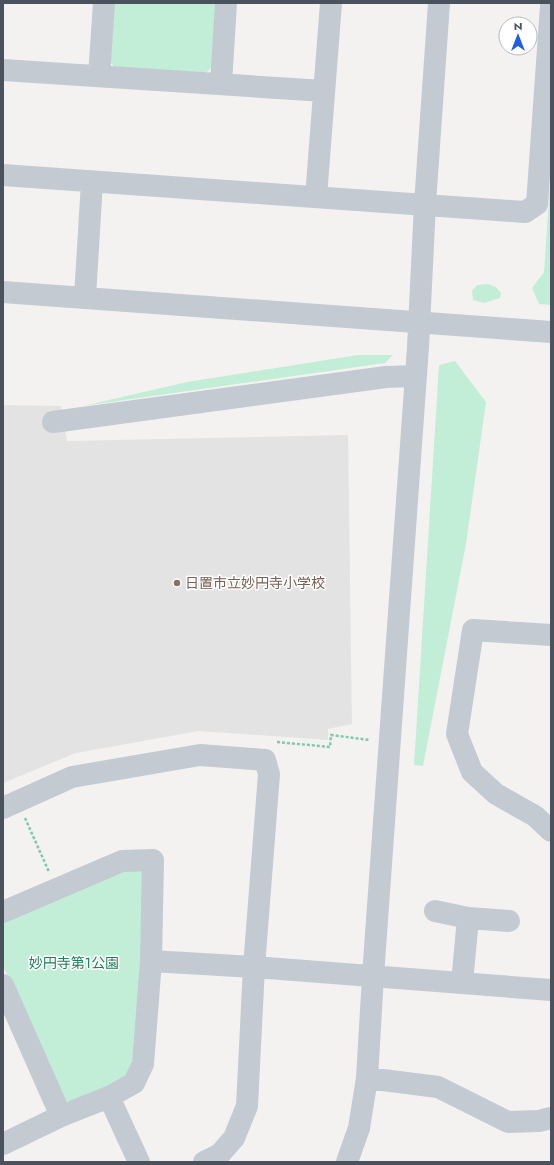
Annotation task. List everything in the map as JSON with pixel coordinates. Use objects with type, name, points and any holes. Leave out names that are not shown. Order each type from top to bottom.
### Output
[{"type":"street","points":[[100,76],[104,3]]},
{"type":"street","points":[[221,84],[226,3]]},
{"type":"street","points":[[316,197],[331,3]]},
{"type":"street","points":[[347,1162],[359,1128],[367,1078],[416,376],[425,204],[439,3]]},
{"type":"street","points":[[3,175],[525,212],[537,204],[547,108],[551,6]]},
{"type":"street","points":[[3,70],[324,91]]},
{"type":"street","points":[[85,297],[92,182]]},
{"type":"street","points":[[3,292],[551,332]]},
{"type":"street","points":[[52,422],[386,377],[416,376]]},
{"type":"street","points":[[551,636],[473,630],[457,734],[472,772],[496,794],[535,816],[551,831]]},
{"type":"street","points":[[3,808],[72,777],[200,755],[265,760],[269,774],[254,967],[247,1106],[234,1138],[220,1154],[204,1162]]},
{"type":"street","points":[[3,912],[122,861],[153,860],[151,960],[143,1064],[134,1083],[109,1097],[61,1116],[3,1144]]},
{"type":"street","points":[[435,911],[468,918],[509,921]]},
{"type":"street","points":[[462,983],[468,918]]},
{"type":"street","points":[[151,960],[551,990]]},
{"type":"street","points":[[3,985],[61,1116]]},
{"type":"street","points":[[367,1078],[438,1087],[508,1122],[539,1121],[551,1118]]},
{"type":"street","points":[[109,1097],[139,1162]]},
{"type":"path","points":[[277,742],[330,746],[331,735],[368,740]]},
{"type":"path","points":[[23,814],[56,889]]},
{"type":"shaded area","name":"日置市立妙円寺小学校","points":[[3,405],[61,406],[67,441],[348,435],[352,724],[328,729],[328,740],[199,731],[76,753],[3,783]]},
{"type":"green space","points":[[112,3],[217,3],[213,66],[204,75],[117,70],[109,61]]},
{"type":"green space","points":[[551,169],[551,305],[539,304],[532,288],[544,272]]},
{"type":"green space","points":[[488,284],[496,287],[501,293],[500,298],[484,303],[473,300],[472,291],[477,285]]},
{"type":"green space","points":[[358,355],[393,355],[385,363],[83,406],[187,382]]},
{"type":"green space","points":[[455,361],[486,402],[466,544],[423,766],[414,765],[439,365]]},
{"type":"green space","name":"妙円寺第1公園","points":[[138,868],[146,877],[134,1056],[126,1079],[77,1103],[63,1100],[3,966],[3,921],[118,869]]},
{"type":"place","name":"日置市立妙円寺小学校","points":[[177,583]]}]
